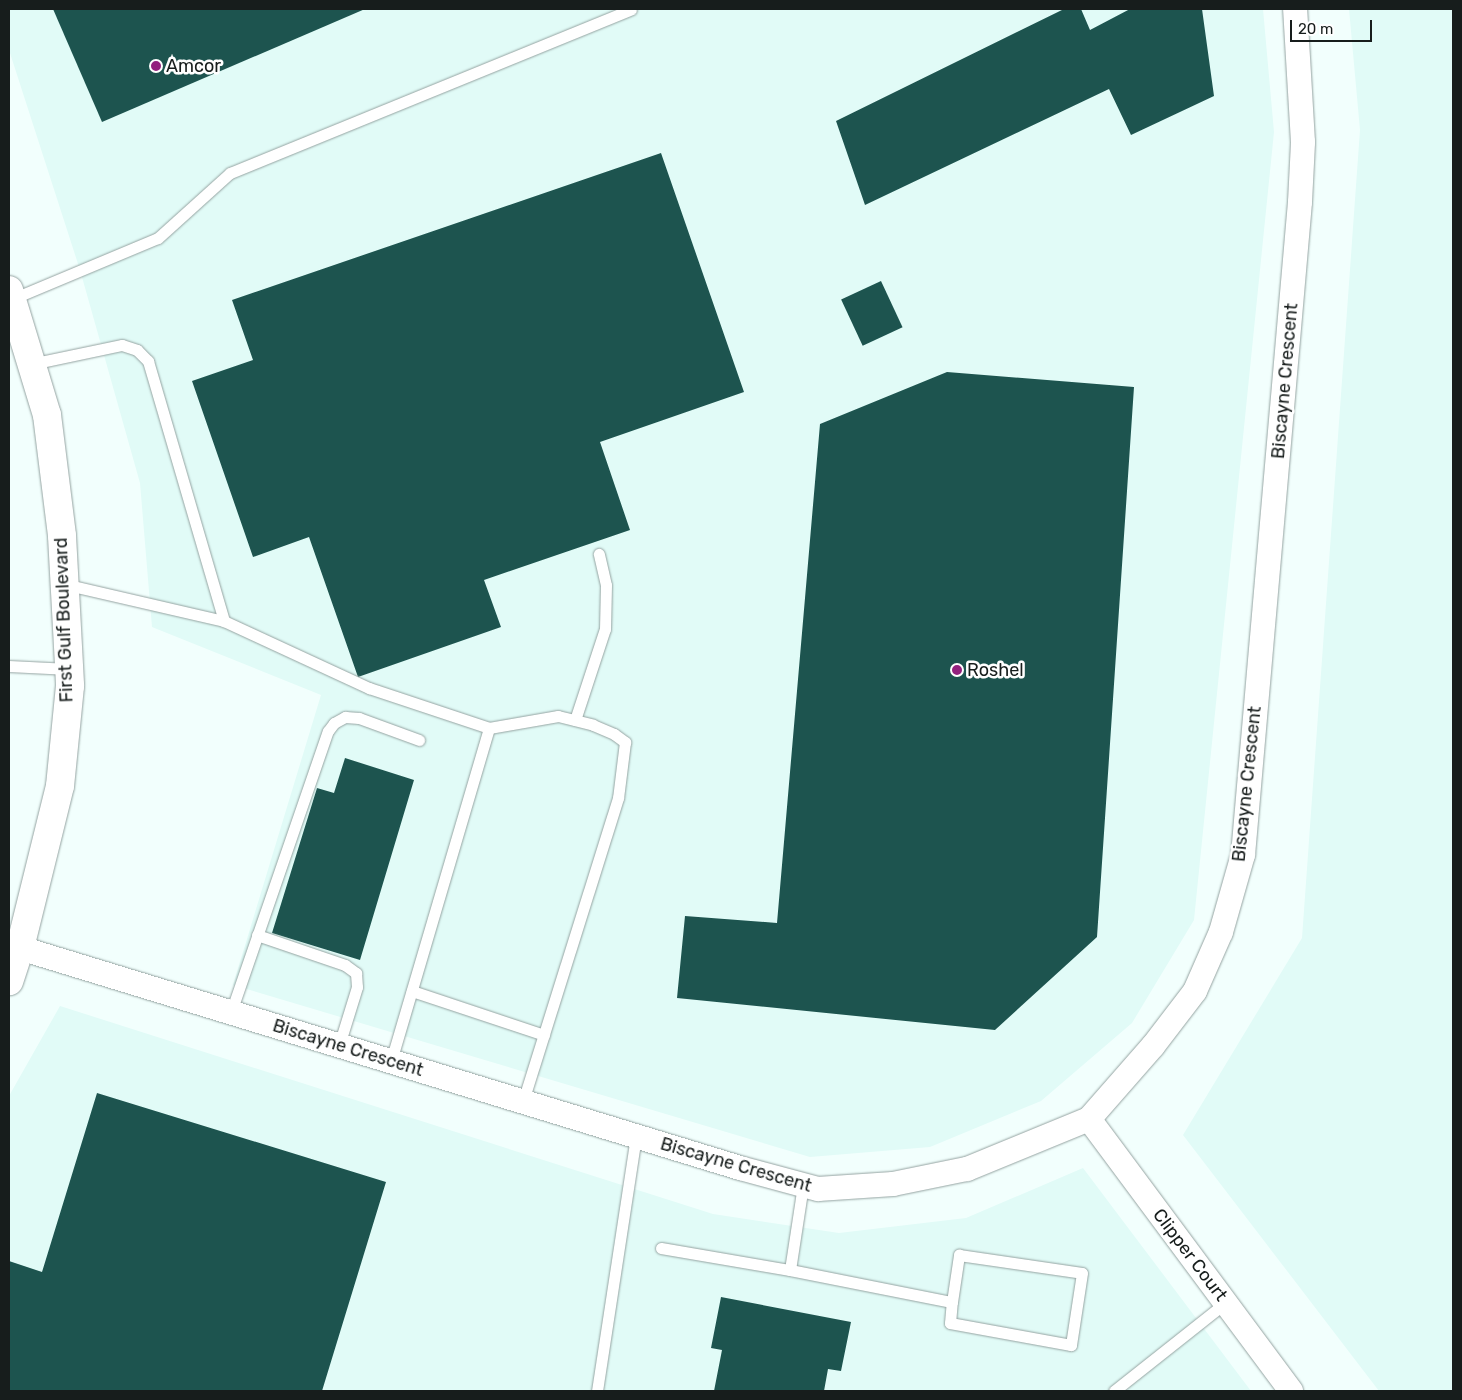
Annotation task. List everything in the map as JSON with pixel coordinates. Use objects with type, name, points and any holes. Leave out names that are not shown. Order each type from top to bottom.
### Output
[{"type":"street","name":"Biscayne Crescent","points":[[20,948],[523,1102],[818,1189],[894,1184],[967,1169],[1089,1119],[1153,1046],[1195,991],[1221,932],[1243,855],[1300,202],[1303,142],[1295,9]]},
{"type":"street","name":"First Gulf Boulevard","points":[[9,981],[20,948],[60,786],[70,686],[62,536],[47,415],[10,294]]},
{"type":"street","name":"Clipper Court","points":[[1089,1119],[1291,1391]]},
{"type":"lane","points":[[10,294],[158,238],[230,173],[631,9]]},
{"type":"lane","points":[[31,364],[122,345],[137,350],[148,361],[224,621]]},
{"type":"lane","points":[[575,720],[605,629],[606,585],[599,554]]},
{"type":"lane","points":[[64,584],[224,621],[369,688],[489,728],[558,716],[593,725],[614,734],[625,742],[618,798],[523,1102]]},
{"type":"lane","points":[[9,666],[69,669]]},
{"type":"lane","points":[[231,1012],[328,731],[334,723],[345,717],[359,718],[419,740]]},
{"type":"lane","points":[[391,1061],[489,728]]},
{"type":"lane","points":[[257,935],[345,965],[356,973],[357,987],[339,1045]]},
{"type":"lane","points":[[412,991],[544,1035]]},
{"type":"lane","points":[[597,1391],[636,1136]]},
{"type":"lane","points":[[790,1270],[803,1185]]},
{"type":"lane","points":[[661,1248],[790,1270],[952,1302]]},
{"type":"lane","points":[[959,1255],[1082,1273],[1071,1345],[950,1323],[952,1302],[959,1255]]},
{"type":"lane","points":[[1114,1391],[1225,1302]]},
{"type":"shaded area","points":[[9,9],[1263,9],[1274,132],[1194,920],[1132,1023],[1041,1101],[930,1147],[810,1157],[233,985],[321,695],[152,627],[140,483],[80,270],[9,50]]},
{"type":"shaded area","points":[[1349,9],[1453,9],[1453,1391],[1379,1391],[1183,1135],[1302,938],[1360,130]]},
{"type":"shaded area","points":[[60,1006],[713,1214],[839,1233],[966,1218],[1083,1168],[1251,1391],[9,1391],[9,1096]]},
{"type":"building","name":"Amcor","points":[[53,9],[365,9],[102,122]]},
{"type":"building","points":[[1064,9],[1081,9],[1090,30],[1130,9],[1202,9],[1214,96],[1131,135],[1109,89],[865,205],[836,121]]},
{"type":"building","points":[[661,153],[744,392],[600,442],[630,530],[484,580],[501,627],[358,677],[309,537],[253,557],[192,381],[253,360],[232,300]]},
{"type":"building","points":[[881,281],[903,327],[863,346],[841,300]]},
{"type":"building","name":"Roshel","points":[[947,372],[1134,387],[1097,937],[995,1030],[677,998],[685,916],[777,923],[820,424]]},
{"type":"building","points":[[345,758],[414,780],[360,960],[272,933],[317,788],[334,793]]},
{"type":"building","points":[[97,1093],[386,1182],[322,1391],[9,1391],[9,1261],[42,1272]]},
{"type":"building","points":[[721,1297],[851,1322],[841,1371],[828,1369],[824,1391],[714,1391],[722,1350],[711,1348]]},
{"type":"place","name":"Amcor","points":[[156,66]]},
{"type":"place","name":"Roshel","points":[[957,670]]}]
